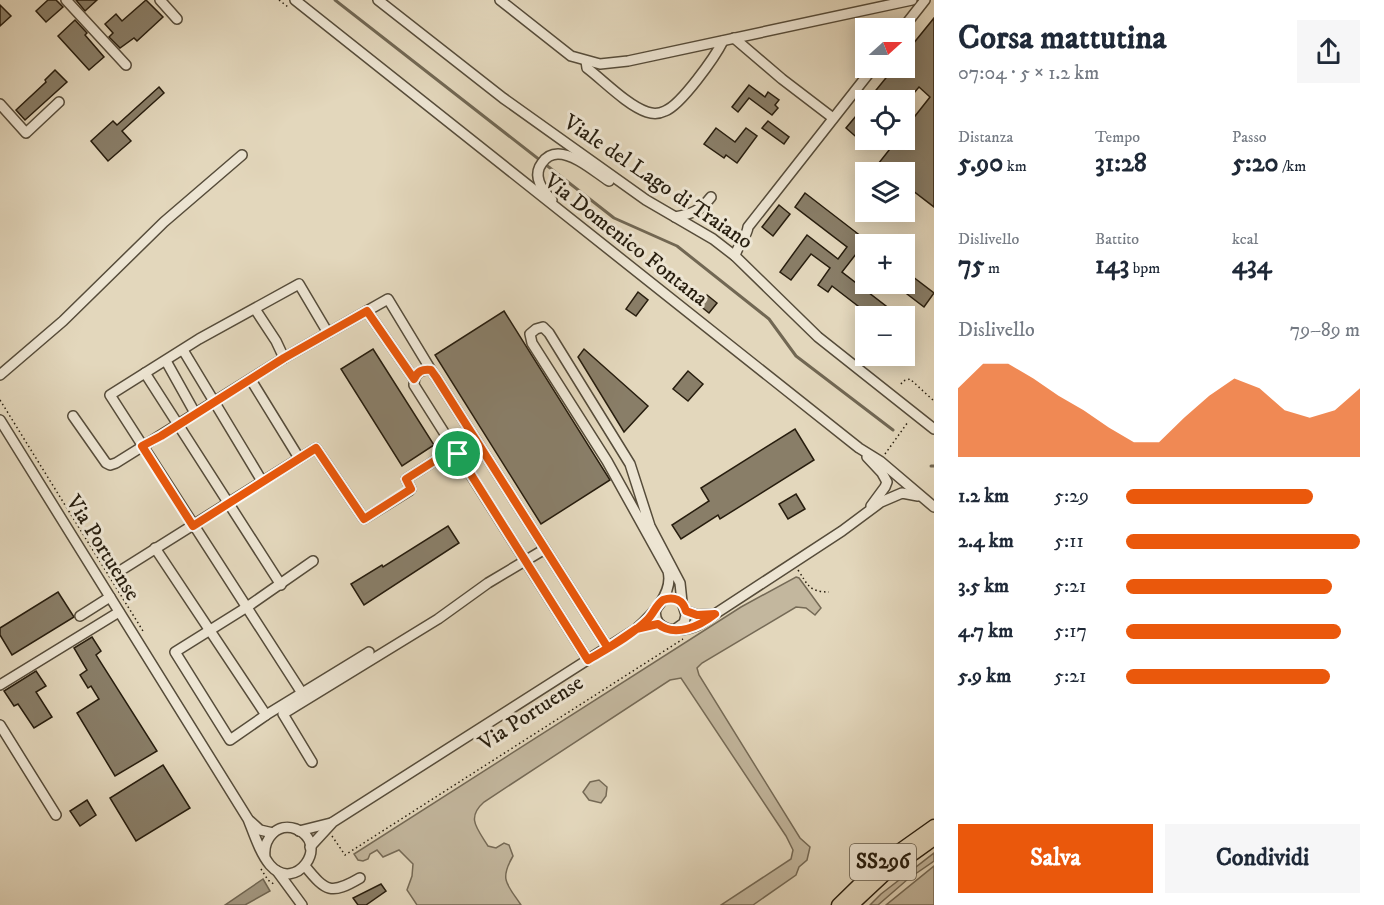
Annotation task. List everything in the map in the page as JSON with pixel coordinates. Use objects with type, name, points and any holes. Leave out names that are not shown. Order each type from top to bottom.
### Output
[{"type":"main road","name":"SS296","points":[[838,905],[879,865],[934,826]]},
{"type":"main road","name":"SS296","points":[[852,905],[884,875],[934,839]]},
{"type":"street","points":[[66,0],[126,64]]},
{"type":"street","points":[[160,0],[177,19]]},
{"type":"street","name":"Viale del Lago di Traiano","points":[[378,0],[503,98],[646,200],[713,239],[735,256],[818,337],[934,429]]},
{"type":"street","points":[[500,0],[571,56],[600,64],[628,61],[912,0]]},
{"type":"street","points":[[911,18],[925,0]]},
{"type":"street","name":"Via Domenico Fontana","points":[[292,4],[580,227],[859,448],[880,461],[934,507]]},
{"type":"street","points":[[734,38],[833,118]]},
{"type":"street","points":[[586,61],[587,68],[634,105],[657,114],[671,108],[679,100],[723,41]]},
{"type":"street","points":[[735,256],[738,244],[747,234],[748,227],[865,78]]},
{"type":"street","points":[[0,104],[26,133],[59,102]]},
{"type":"street","points":[[580,227],[546,195],[537,177],[540,166],[548,156],[558,154],[570,156],[610,182],[646,200]]},
{"type":"street","points":[[0,375],[63,321],[164,222],[242,155]]},
{"type":"street","points":[[675,217],[692,214],[704,206],[711,197]]},
{"type":"street","points":[[302,693],[110,395],[199,339],[299,284],[328,333]]},
{"type":"street","points":[[73,417],[99,456],[110,465],[116,463],[284,358],[388,299],[608,648]]},
{"type":"street","points":[[255,309],[284,358]]},
{"type":"street","points":[[367,311],[414,379]]},
{"type":"street","points":[[677,628],[686,619],[680,583],[650,526],[630,464],[549,333],[543,327],[536,329],[530,334],[532,344],[607,460],[668,572],[670,579],[668,590],[655,613],[658,624],[667,629],[694,627],[704,623],[881,502],[902,493],[925,500]]},
{"type":"street","points":[[183,350],[262,481]]},
{"type":"street","points":[[166,361],[195,413]]},
{"type":"street","points":[[431,370],[417,373],[414,385],[588,660]]},
{"type":"street","points":[[145,373],[280,585]]},
{"type":"street","points":[[251,380],[299,458]]},
{"type":"street","name":"Via Portuense","points":[[0,420],[248,819],[266,857]]},
{"type":"street","points":[[123,569],[316,448],[364,519],[411,489],[406,479],[439,458],[458,454]]},
{"type":"street","points":[[859,448],[882,473],[887,482],[881,494],[863,515]]},
{"type":"street","points":[[155,548],[266,715]]},
{"type":"street","points":[[312,762],[283,714],[438,620],[488,583],[545,549]]},
{"type":"street","points":[[314,561],[175,652],[230,740],[369,651]]},
{"type":"street","points":[[80,615],[110,597]]},
{"type":"street","points":[[663,600],[673,598],[697,615],[715,614]]},
{"type":"street","name":"Via Portuense","points":[[310,847],[333,822],[608,648],[636,629],[649,618],[656,608]]},
{"type":"street","points":[[0,685],[119,612]]},
{"type":"street","name":"Via Portuense","points":[[636,629],[658,624]]},
{"type":"street","points":[[0,725],[56,815]]},
{"type":"street","name":"Via Portuense","points":[[248,819],[260,830],[273,833]]},
{"type":"street","name":"Via Portuense","points":[[299,831],[333,822]]},
{"type":"street","points":[[286,827],[305,835],[310,847],[309,858],[301,869],[296,887],[300,901],[266,857],[266,844],[273,833],[286,827]]},
{"type":"street","points":[[278,871],[284,873],[301,869]]},
{"type":"street","points":[[301,869],[323,886],[334,889],[343,888],[360,878]]},
{"type":"path","points":[[279,0],[292,4]]},
{"type":"path","points":[[901,384],[910,379],[934,401]]},
{"type":"path","points":[[880,461],[910,418]]},
{"type":"path","points":[[792,562],[814,591],[829,592]]},
{"type":"path","name":"Via Portuense","points":[[331,834],[345,855],[689,635]]},
{"type":"shaded area","points":[[796,577],[821,608],[815,615],[806,608],[796,607],[697,668],[699,675],[800,838],[810,847],[807,860],[799,867],[796,875],[753,905],[721,905],[791,859],[793,850],[681,678],[670,680],[484,802],[475,813],[475,823],[488,846],[496,848],[504,843],[509,845],[513,856],[506,871],[506,882],[521,905],[417,905],[407,890],[413,864],[399,850],[383,857],[377,850],[363,861],[358,860],[354,854],[741,607]]},
{"type":"shaded area","points":[[599,780],[607,787],[606,796],[601,803],[589,800],[583,792],[590,782]]},
{"type":"shaded area","points":[[934,853],[934,861],[908,879],[878,905],[870,905],[881,894]]},
{"type":"shaded area","points":[[934,866],[934,905],[886,905]]},
{"type":"shaded area","points":[[263,879],[270,891],[245,905],[225,905]]},
{"type":"building","points":[[48,0],[56,0],[63,7],[46,22],[36,11]]},
{"type":"building","points":[[76,0],[97,0],[85,11]]},
{"type":"building","points":[[146,0],[163,17],[137,41],[134,38],[120,48],[109,37],[113,33],[105,24],[116,14],[122,21]]},
{"type":"building","points":[[0,5],[11,16],[0,26]]},
{"type":"building","points":[[934,18],[934,207],[915,192],[915,162],[880,162],[889,150],[915,150],[915,116],[930,97],[919,87],[915,92],[876,90],[886,78],[915,78],[915,41]]},
{"type":"building","points":[[75,20],[104,57],[89,70],[58,36]]},
{"type":"building","points":[[55,70],[67,82],[25,120],[16,110],[46,82],[45,80]]},
{"type":"building","points":[[749,85],[765,97],[768,92],[779,100],[775,105],[778,108],[772,115],[749,98],[738,112],[732,107]]},
{"type":"building","points":[[159,87],[164,93],[122,131],[131,141],[108,161],[91,141],[113,121],[117,125]]},
{"type":"building","points":[[855,117],[855,136],[846,128]]},
{"type":"building","points":[[768,121],[789,137],[784,144],[762,128]]},
{"type":"building","points":[[716,128],[735,142],[746,128],[757,136],[737,163],[726,155],[724,158],[704,144]]},
{"type":"building","points":[[805,193],[858,234],[855,234],[855,255],[842,272],[855,282],[855,294],[870,294],[886,306],[858,306],[832,286],[828,292],[818,285],[830,268],[811,254],[791,280],[780,272],[807,235],[838,259],[847,247],[795,207]]},
{"type":"building","points":[[779,205],[790,214],[773,236],[762,227]]},
{"type":"building","points":[[915,278],[934,293],[924,307],[907,294],[915,294]]},
{"type":"building","points":[[638,292],[648,300],[636,316],[626,309]]},
{"type":"building","points":[[707,295],[717,303],[709,313],[699,305]]},
{"type":"building","points":[[504,311],[610,480],[541,524],[435,355]]},
{"type":"building","points":[[373,349],[434,445],[402,466],[341,369]]},
{"type":"building","points":[[584,349],[648,406],[624,432],[578,357]]},
{"type":"building","points":[[688,371],[703,384],[688,401],[673,389]]},
{"type":"building","points":[[795,429],[814,460],[720,519],[718,515],[681,539],[672,525],[709,501],[701,488]]},
{"type":"building","points":[[796,494],[805,509],[788,519],[779,504]]},
{"type":"building","points":[[448,526],[459,543],[364,605],[351,584],[382,565],[383,567]]},
{"type":"building","points":[[58,592],[74,617],[12,655],[0,635],[0,628]]},
{"type":"building","points":[[92,637],[101,651],[96,655],[157,751],[115,776],[77,713],[99,699],[80,675],[87,670],[74,648]]},
{"type":"building","points":[[36,671],[46,686],[36,692],[52,717],[34,728],[18,704],[14,706],[4,691]]},
{"type":"building","points":[[163,765],[190,808],[136,841],[110,798]]},
{"type":"building","points":[[87,800],[96,815],[80,826],[70,811]]},
{"type":"building","points":[[381,884],[386,891],[366,905],[358,905],[353,898]]},
{"type":"waterway","points":[[335,0],[614,218],[677,246],[769,319],[796,356],[893,430]]},
{"type":"route","points":[[458,454],[439,458],[406,479],[411,489],[364,519],[316,448],[193,526],[142,446],[284,358],[367,311],[414,379],[417,373],[431,370],[608,648],[636,629],[658,624],[667,629],[686,629],[704,623],[715,614],[697,615],[686,611],[685,606],[677,599],[668,598],[659,603],[649,618],[636,629],[608,648],[588,660],[458,454]]}]
